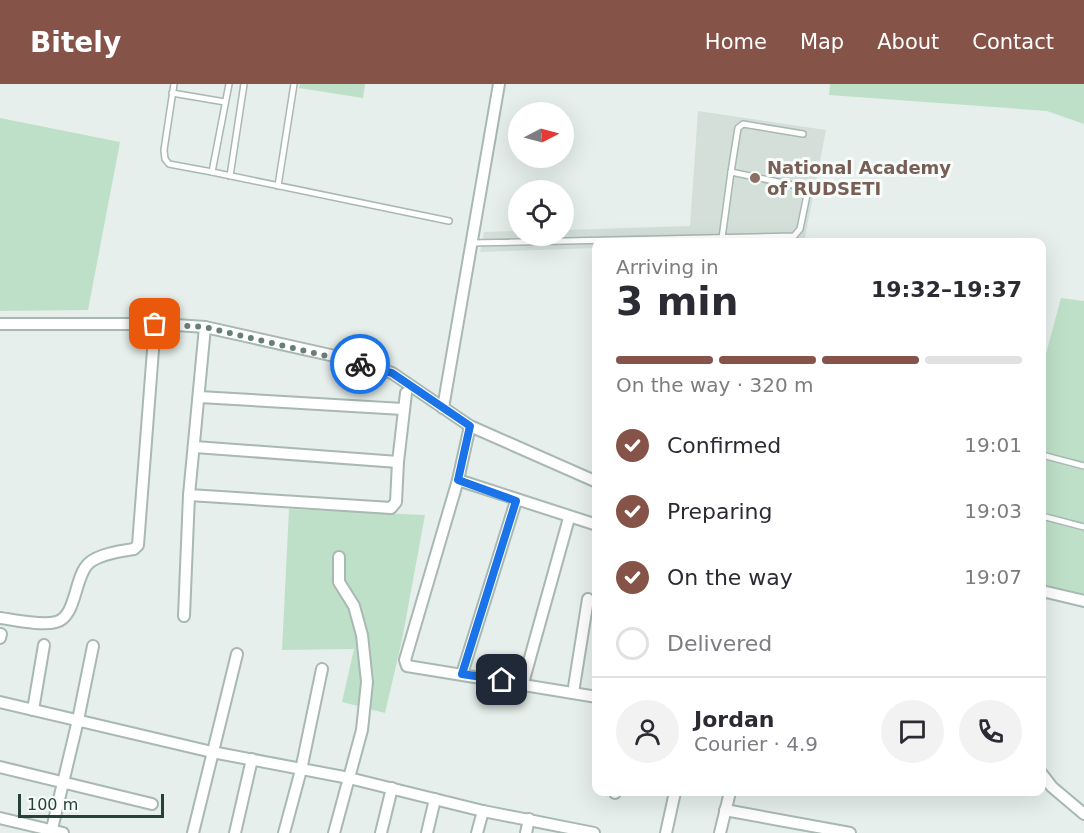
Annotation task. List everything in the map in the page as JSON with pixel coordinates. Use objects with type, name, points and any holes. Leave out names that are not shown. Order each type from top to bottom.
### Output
[{"type":"street","points":[[443,408],[499,84]]},
{"type":"street","points":[[0,324],[155,324],[205,327],[339,357],[392,373],[470,426],[592,480]]},
{"type":"street","points":[[0,618],[46,623],[60,621],[67,615],[84,568],[90,562],[134,549],[138,545],[155,324]]},
{"type":"street","points":[[184,616],[189,495],[205,327]]},
{"type":"street","points":[[189,495],[391,508],[396,502],[406,393]]},
{"type":"street","points":[[200,397],[403,409]]},
{"type":"street","points":[[470,426],[458,480],[405,660],[406,666],[523,683],[592,696]]},
{"type":"street","points":[[195,447],[398,462]]},
{"type":"street","points":[[458,480],[516,501],[592,524]]},
{"type":"street","points":[[462,674],[516,501]]},
{"type":"street","points":[[523,683],[569,518]]},
{"type":"street","points":[[334,833],[362,730],[367,682],[362,635],[354,606],[339,582],[339,557]]},
{"type":"street","points":[[1046,592],[1084,601]]},
{"type":"street","points":[[573,693],[588,599]]},
{"type":"street","points":[[33,710],[44,645]]},
{"type":"street","points":[[0,818],[55,832],[62,782],[78,720],[93,646]]},
{"type":"street","points":[[193,833],[237,654]]},
{"type":"street","points":[[284,833],[301,769],[322,669]]},
{"type":"street","points":[[0,702],[212,752],[349,778],[483,811],[594,833]]},
{"type":"street","points":[[235,833],[252,759]]},
{"type":"street","points":[[0,767],[152,804]]},
{"type":"street","points":[[1046,779],[1084,814]]},
{"type":"street","points":[[381,833],[392,788]]},
{"type":"street","points":[[666,833],[674,796]]},
{"type":"street","points":[[720,833],[729,796]]},
{"type":"street","points":[[427,833],[435,799]]},
{"type":"street","points":[[725,810],[850,833]]},
{"type":"street","points":[[477,833],[483,811]]},
{"type":"street","points":[[526,833],[529,819]]},
{"type":"lane","points":[[174,84],[164,150],[165,159],[169,164],[449,221]]},
{"type":"lane","points":[[212,172],[228,84]]},
{"type":"lane","points":[[230,176],[244,84]]},
{"type":"lane","points":[[278,186],[294,84]]},
{"type":"lane","points":[[172,93],[225,102]]},
{"type":"lane","points":[[731,172],[808,190],[800,229],[794,236],[722,238],[731,172],[738,128],[742,124],[749,123],[803,134]]},
{"type":"lane","points":[[471,243],[592,241]]},
{"type":"lane","points":[[1046,456],[1084,466]]},
{"type":"lane","points":[[1046,517],[1084,527]]},
{"type":"shaded area","name":"National Academy of RUDSETI","points":[[698,111],[826,130],[805,238],[592,238],[592,248],[480,252],[484,232],[508,231],[508,246],[574,246],[574,230],[690,226]]},
{"type":"green space","points":[[300,84],[365,84],[363,98],[299,88]]},
{"type":"green space","points":[[830,84],[1084,84],[1084,124],[1047,111],[829,95]]},
{"type":"green space","points":[[0,118],[120,142],[88,310],[0,311]]},
{"type":"green space","points":[[1061,298],[1084,301],[1084,608],[1046,598],[1046,354]]},
{"type":"green space","points":[[289,509],[425,515],[402,640],[385,713],[342,702],[354,649],[282,650]]},
{"type":"way so far","points":[[155,324],[205,327],[339,357],[360,364]]},
{"type":"place","name":"National Academy of RUDSETI","points":[[755,178]]},
{"type":"route","points":[[360,364],[392,373],[470,426],[458,480],[516,501],[462,674],[502,680]]}]
